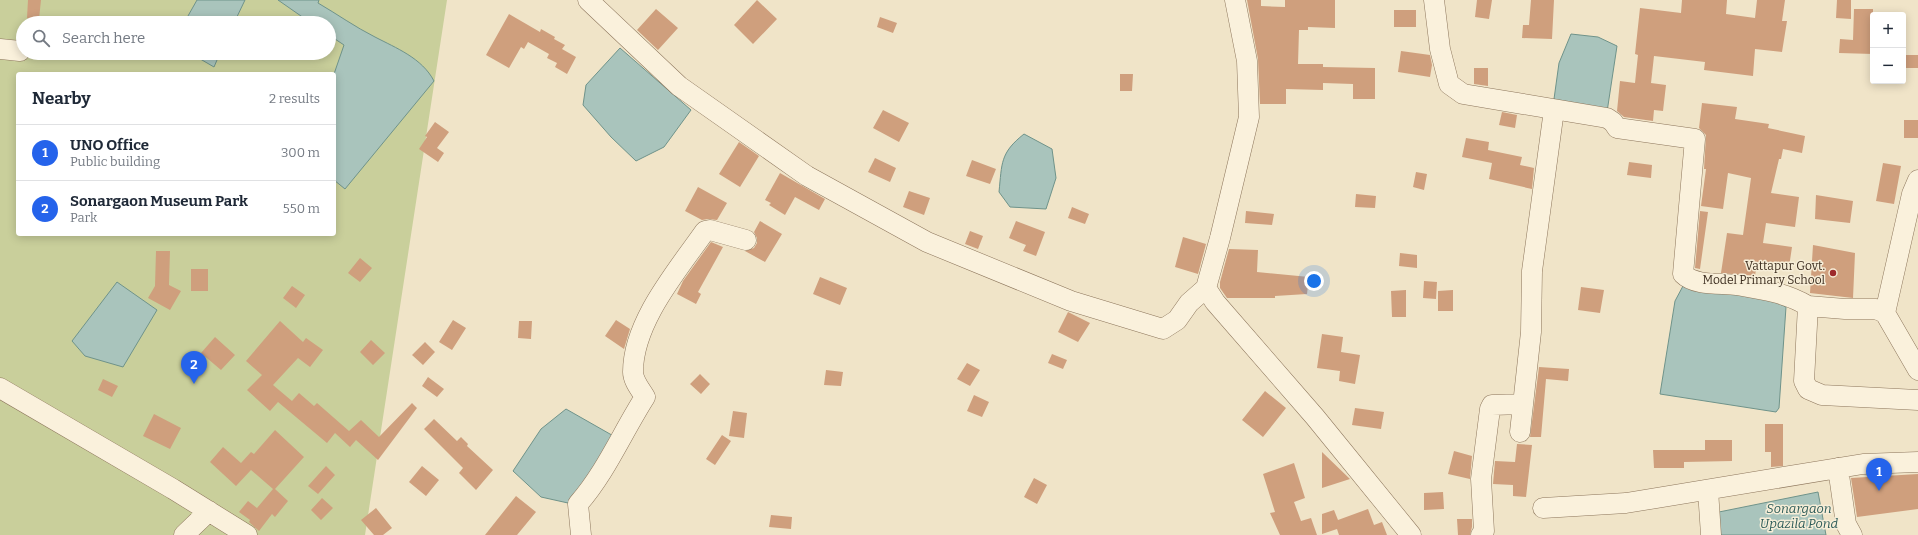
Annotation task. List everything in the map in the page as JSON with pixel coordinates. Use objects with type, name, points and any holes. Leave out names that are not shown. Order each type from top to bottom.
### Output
[{"type":"street","points":[[588,0],[679,86],[807,176],[927,242],[1071,301],[1163,330],[1177,320],[1189,303],[1206,288],[1220,238],[1249,117],[1247,61],[1235,0]]},
{"type":"street","points":[[1434,0],[1440,49],[1448,84],[1463,94],[1607,118],[1617,128],[1695,139],[1683,274],[1689,280],[1737,285],[1793,297],[1808,306],[1845,309],[1876,309],[1885,313],[1918,370]]},
{"type":"street","points":[[0,49],[16,51]]},
{"type":"street","points":[[1520,432],[1531,332],[1532,270],[1554,110]]},
{"type":"street","points":[[1885,313],[1912,194],[1918,180]]},
{"type":"street","points":[[581,535],[578,504],[613,455],[633,416],[645,397],[633,373],[638,340],[658,298],[705,231],[710,230],[746,240]]},
{"type":"street","points":[[1206,288],[1215,302],[1315,417],[1411,535]]},
{"type":"street","points":[[1808,306],[1804,381],[1808,389],[1822,395],[1918,400]]},
{"type":"street","points":[[0,388],[247,535]]},
{"type":"street","points":[[1481,535],[1484,531],[1481,479],[1490,409],[1492,405],[1522,404]]},
{"type":"street","points":[[1543,508],[1626,503],[1863,464],[1918,462]]},
{"type":"street","points":[[1838,468],[1846,524],[1852,535]]},
{"type":"street","points":[[1708,490],[1711,535]]},
{"type":"street","points":[[184,535],[209,511]]},
{"type":"green space","points":[[0,0],[447,0],[365,535],[0,535]]},
{"type":"water","points":[[197,0],[245,0],[237,16],[188,16]]},
{"type":"water","points":[[278,0],[319,0],[318,3],[360,29],[408,54],[423,66],[434,81],[345,189],[336,182],[336,72],[335,72],[344,45],[336,40],[336,16],[301,16]]},
{"type":"water","points":[[1571,34],[1598,37],[1617,46],[1607,112],[1575,111],[1554,99],[1559,63]]},
{"type":"water","points":[[620,48],[691,110],[664,147],[636,161],[611,137],[583,105],[586,85]]},
{"type":"water","points":[[202,60],[217,60],[214,67]]},
{"type":"water","points":[[1024,134],[1052,149],[1056,178],[1046,209],[1010,207],[999,192],[1002,166],[1006,153],[1010,147]]},
{"type":"water","points":[[117,282],[157,310],[123,367],[85,356],[72,341]]},
{"type":"water","points":[[1683,286],[1772,300],[1786,307],[1779,408],[1776,412],[1660,394],[1675,301]]},
{"type":"water","points":[[566,409],[617,438],[568,503],[541,497],[513,471],[541,429]]},
{"type":"water","name":"Sonargaon Upazila Pond","points":[[1818,492],[1826,535],[1717,535],[1714,513]]},
{"type":"building","points":[[28,0],[41,0],[39,16],[27,16]]},
{"type":"building","points":[[757,0],[777,19],[753,44],[734,25]]},
{"type":"building","points":[[1247,0],[1261,0],[1261,6],[1285,7],[1285,0],[1335,0],[1335,28],[1308,27],[1308,30],[1299,30],[1298,64],[1323,64],[1323,67],[1375,68],[1375,99],[1353,99],[1353,84],[1323,83],[1323,90],[1286,89],[1286,104],[1260,104],[1258,59]]},
{"type":"building","points":[[1477,0],[1492,0],[1489,19],[1475,17]]},
{"type":"building","points":[[1531,0],[1554,0],[1552,39],[1522,38],[1523,25],[1529,25]]},
{"type":"building","points":[[1682,0],[1727,0],[1726,14],[1755,18],[1757,0],[1785,0],[1782,21],[1787,21],[1782,52],[1755,49],[1753,76],[1704,70],[1705,62],[1654,56],[1651,83],[1666,85],[1663,111],[1654,110],[1653,121],[1624,117],[1617,111],[1620,81],[1635,83],[1638,55],[1635,54],[1640,8],[1681,13]]},
{"type":"building","points":[[1837,0],[1851,0],[1851,19],[1836,18]]},
{"type":"building","points":[[656,9],[678,28],[658,50],[637,30]]},
{"type":"building","points":[[1854,9],[1873,9],[1873,12],[1870,12],[1870,54],[1839,53],[1840,39],[1853,40]]},
{"type":"building","points":[[1394,10],[1416,10],[1416,27],[1394,27]]},
{"type":"building","points":[[509,14],[540,32],[541,29],[565,45],[562,49],[576,57],[567,74],[555,67],[557,63],[547,58],[549,54],[528,42],[524,49],[521,47],[509,68],[486,55]]},
{"type":"building","points":[[880,17],[897,23],[893,33],[877,27]]},
{"type":"building","points":[[1401,51],[1430,55],[1432,65],[1430,77],[1398,72]]},
{"type":"building","points":[[1906,55],[1918,55],[1918,68],[1906,68]]},
{"type":"building","points":[[1474,68],[1488,68],[1488,86],[1474,84]]},
{"type":"building","points":[[1120,74],[1133,74],[1132,91],[1120,91]]},
{"type":"building","points":[[1702,103],[1737,107],[1735,119],[1769,124],[1768,128],[1805,136],[1802,153],[1783,149],[1781,159],[1779,159],[1771,193],[1799,197],[1795,227],[1766,223],[1763,243],[1792,247],[1789,267],[1757,262],[1755,276],[1721,273],[1727,233],[1743,235],[1751,178],[1728,173],[1723,209],[1701,206],[1706,169],[1704,169],[1706,135],[1699,128]]},
{"type":"building","points":[[883,110],[909,123],[899,142],[873,128]]},
{"type":"building","points":[[1502,112],[1517,115],[1515,128],[1499,125]]},
{"type":"building","points":[[1904,120],[1918,120],[1918,138],[1904,138]]},
{"type":"building","points":[[435,122],[449,132],[437,148],[444,153],[438,162],[419,149],[427,137],[425,136]]},
{"type":"building","points":[[1466,138],[1489,142],[1488,150],[1522,157],[1520,165],[1534,168],[1532,189],[1489,179],[1492,163],[1462,157]]},
{"type":"building","points":[[739,142],[759,156],[740,187],[719,174]]},
{"type":"building","points":[[875,158],[896,168],[890,182],[868,172]]},
{"type":"building","points":[[972,160],[996,169],[990,184],[966,176]]},
{"type":"building","points":[[1629,162],[1652,165],[1651,178],[1627,175]]},
{"type":"building","points":[[1883,163],[1901,166],[1894,204],[1876,201]]},
{"type":"building","points":[[1416,172],[1427,174],[1424,190],[1413,187]]},
{"type":"building","points":[[780,173],[825,199],[819,210],[795,197],[785,215],[769,205],[771,203],[765,200]]},
{"type":"building","points":[[698,187],[727,203],[717,220],[702,220],[685,211]]},
{"type":"building","points":[[909,191],[930,198],[924,215],[903,207]]},
{"type":"building","points":[[1356,194],[1376,196],[1375,208],[1355,207]]},
{"type":"building","points":[[1816,195],[1853,201],[1850,223],[1815,219]]},
{"type":"building","points":[[1072,207],[1089,214],[1085,224],[1068,218]]},
{"type":"building","points":[[1246,211],[1274,214],[1272,225],[1245,223]]},
{"type":"building","points":[[1700,211],[1708,212],[1700,269],[1695,268]]},
{"type":"building","points":[[760,221],[782,234],[765,262],[745,251],[754,248],[757,243],[757,238],[754,232]]},
{"type":"building","points":[[1016,221],[1045,232],[1036,256],[1023,251],[1026,245],[1009,238]]},
{"type":"building","points":[[970,231],[983,236],[978,249],[965,244]]},
{"type":"building","points":[[1183,237],[1206,244],[1198,274],[1175,267]]},
{"type":"building","points":[[711,242],[723,247],[698,292],[701,294],[696,304],[677,294],[683,281]]},
{"type":"building","name":"Vattapur Govt. Model Primary School","points":[[1813,245],[1855,253],[1853,298],[1810,293]]},
{"type":"building","points":[[1229,249],[1258,250],[1257,272],[1309,277],[1307,294],[1275,296],[1275,298],[1227,298],[1220,288],[1220,282]]},
{"type":"building","points":[[156,251],[170,251],[169,285],[181,291],[170,310],[148,298],[155,286]]},
{"type":"building","points":[[1400,253],[1417,255],[1417,268],[1399,266]]},
{"type":"building","points":[[360,258],[372,268],[360,282],[348,273]]},
{"type":"building","points":[[191,269],[208,269],[208,291],[191,291]]},
{"type":"building","points":[[820,277],[847,288],[840,305],[813,294]]},
{"type":"building","points":[[1424,281],[1437,282],[1436,299],[1423,298]]},
{"type":"building","points":[[292,286],[305,295],[296,308],[283,298]]},
{"type":"building","points":[[1581,287],[1604,290],[1600,313],[1578,310]]},
{"type":"building","points":[[1406,290],[1406,317],[1392,317],[1391,291]]},
{"type":"building","points":[[1453,290],[1453,311],[1438,311],[1438,291]]},
{"type":"building","points":[[1068,312],[1090,323],[1078,342],[1058,332]]},
{"type":"building","points":[[453,320],[466,328],[452,350],[439,342]]},
{"type":"building","points":[[616,320],[630,329],[624,349],[605,336]]},
{"type":"building","points":[[280,321],[303,342],[306,338],[323,350],[310,367],[298,358],[273,385],[292,401],[299,393],[314,406],[317,403],[349,431],[361,420],[379,437],[412,403],[417,408],[378,460],[356,440],[350,447],[335,433],[327,443],[278,402],[270,411],[247,390],[262,375],[246,361]]},
{"type":"building","points":[[519,321],[532,321],[531,339],[518,338]]},
{"type":"building","points":[[1322,334],[1343,337],[1341,352],[1360,355],[1355,384],[1339,381],[1340,371],[1317,368]]},
{"type":"building","points":[[215,337],[235,355],[221,370],[201,353]]},
{"type":"building","points":[[371,340],[385,353],[373,365],[360,352]]},
{"type":"building","points":[[425,342],[435,352],[423,365],[412,355]]},
{"type":"building","points":[[1052,354],[1067,360],[1063,369],[1048,363]]},
{"type":"building","points":[[967,363],[980,370],[970,386],[957,379]]},
{"type":"building","points":[[1539,367],[1569,369],[1568,381],[1546,379],[1541,437],[1530,437]]},
{"type":"building","points":[[826,370],[843,372],[841,386],[824,385]]},
{"type":"building","points":[[700,374],[710,384],[701,394],[690,384]]},
{"type":"building","points":[[428,377],[444,389],[437,397],[422,386]]},
{"type":"building","points":[[103,379],[118,386],[112,397],[98,390]]},
{"type":"building","points":[[1265,391],[1286,408],[1263,437],[1242,420]]},
{"type":"building","points":[[974,395],[989,402],[982,417],[967,411]]},
{"type":"building","points":[[1355,408],[1384,412],[1381,429],[1352,425]]},
{"type":"building","points":[[733,411],[747,413],[744,438],[729,436]]},
{"type":"building","points":[[154,414],[181,428],[170,449],[143,436]]},
{"type":"building","points":[[434,419],[457,441],[461,437],[468,444],[467,446],[493,470],[476,490],[459,473],[463,468],[424,429]]},
{"type":"building","points":[[1765,424],[1783,424],[1783,466],[1771,467],[1771,452],[1765,452]]},
{"type":"building","points":[[275,430],[304,457],[275,489],[288,501],[275,517],[272,514],[259,531],[249,522],[250,520],[239,512],[248,501],[257,508],[273,489],[251,470],[236,486],[210,462],[223,447],[241,463],[251,452],[254,454]]},
{"type":"building","points":[[722,435],[731,441],[715,465],[706,459]]},
{"type":"building","points":[[1705,440],[1732,440],[1732,461],[1684,462],[1684,468],[1654,468],[1653,450],[1705,450]]},
{"type":"building","points":[[1517,444],[1532,445],[1526,497],[1513,496],[1513,485],[1493,484],[1495,461],[1515,462]]},
{"type":"building","points":[[1454,451],[1472,456],[1470,479],[1448,474]]},
{"type":"building","points":[[1322,452],[1350,479],[1322,488]]},
{"type":"building","points":[[1294,463],[1305,498],[1294,502],[1301,521],[1311,518],[1317,535],[1280,535],[1270,513],[1275,512],[1263,474]]},
{"type":"building","points":[[326,466],[335,475],[318,494],[308,486]]},
{"type":"building","points":[[422,466],[439,480],[426,496],[409,482]]},
{"type":"building","points":[[1918,474],[1918,509],[1857,517],[1851,478]]},
{"type":"building","points":[[1034,478],[1047,485],[1037,504],[1024,497]]},
{"type":"building","points":[[1443,492],[1444,509],[1424,510],[1424,493]]},
{"type":"building","points":[[516,496],[536,512],[517,535],[485,535]]},
{"type":"building","points":[[322,498],[333,508],[321,520],[311,510]]},
{"type":"building","points":[[376,508],[392,528],[383,535],[374,535],[361,520]]},
{"type":"building","points":[[1368,509],[1374,525],[1382,522],[1387,535],[1339,535],[1337,529],[1322,534],[1322,514],[1334,510],[1338,520]]},
{"type":"building","points":[[771,515],[792,517],[791,529],[769,527]]},
{"type":"building","points":[[1457,519],[1472,519],[1470,535],[1458,535]]},
{"type":"place","name":"Vattapur Govt. Model Primary School","points":[[1833,273]]},
{"type":"place","name":"Sonargaon Museum Park","points":[[194,384]]},
{"type":"place","name":"UNO Office","points":[[1879,491]]}]
